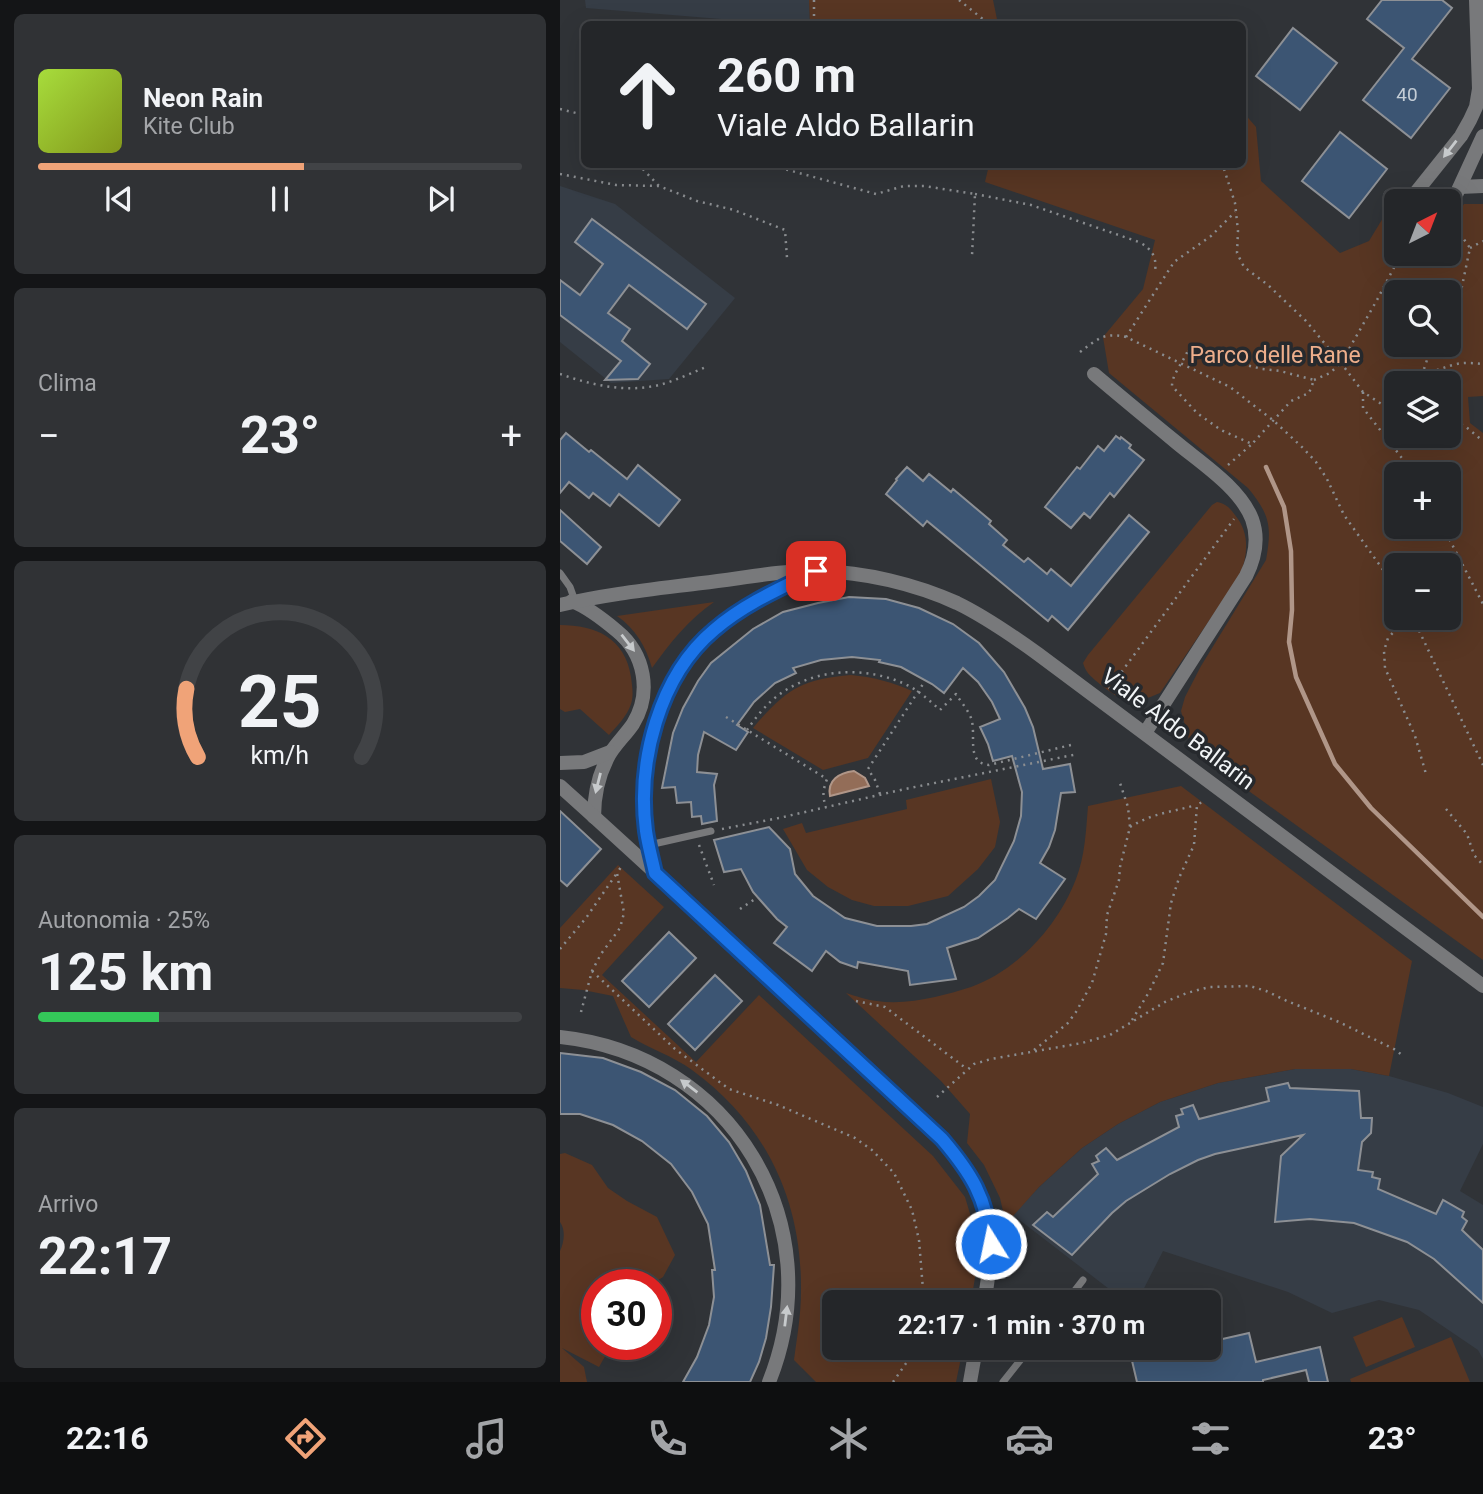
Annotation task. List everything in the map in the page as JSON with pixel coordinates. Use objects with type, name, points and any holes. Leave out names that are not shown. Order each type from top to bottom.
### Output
[{"type":"street","points":[[1418,189],[1465,129],[1481,94],[1476,0]]},
{"type":"street","points":[[1482,139],[1460,187],[1483,186]]},
{"type":"street","points":[[1094,374],[1233,492],[1251,517],[1256,540],[1250,567],[1233,597],[1145,733]]},
{"type":"street","points":[[655,873],[645,807],[646,777],[650,748],[670,688],[685,662],[715,629],[740,611],[816,571]]},
{"type":"street","name":"Viale Aldo Ballarin","points":[[565,602],[816,571],[859,575],[896,583],[959,604],[1013,636],[1101,700],[1483,986]]},
{"type":"street","points":[[565,602],[622,635],[641,665],[644,684],[640,708],[634,721],[602,769],[597,786],[594,817]]},
{"type":"street","points":[[560,762],[584,762],[611,752]]},
{"type":"street","points":[[560,786],[933,1130],[962,1163],[978,1189],[988,1223],[991,1258],[986,1290]]},
{"type":"street","points":[[560,1037],[617,1048],[668,1072],[714,1107],[751,1153],[768,1184],[776,1207],[788,1265],[786,1324],[768,1382]]},
{"type":"street","points":[[970,1382],[974,1360]]},
{"type":"lane","points":[[560,573],[570,587],[565,602]]},
{"type":"lane","points":[[649,845],[711,831]]},
{"type":"lane","points":[[1075,1290],[1083,1280]]},
{"type":"lane","points":[[1003,1382],[1020,1360]]},
{"type":"path","points":[[814,0],[814,18]]},
{"type":"path","points":[[958,0],[985,21]]},
{"type":"path","points":[[560,109],[581,114]]},
{"type":"path","points":[[642,168],[659,186]]},
{"type":"path","points":[[781,168],[876,194],[904,186],[924,186],[1031,205],[1147,246],[1155,257],[1155,271]]},
{"type":"path","points":[[1224,169],[1230,185],[1238,231],[1237,253],[1244,267],[1268,285],[1306,321],[1363,392],[1383,405]]},
{"type":"path","points":[[560,174],[616,185],[659,186],[697,201],[734,209],[785,230],[788,258]]},
{"type":"path","points":[[972,256],[975,194]]},
{"type":"path","points":[[1126,337],[1174,262],[1211,236],[1235,212]]},
{"type":"path","points":[[1461,235],[1470,248],[1461,291]]},
{"type":"path","points":[[1470,248],[1483,241]]},
{"type":"path","points":[[1252,444],[1221,430],[1205,419],[1172,386],[1172,377],[1188,350],[1314,380],[1330,373],[1341,362],[1395,266]]},
{"type":"path","points":[[1080,352],[1102,337],[1112,334],[1126,337],[1230,387],[1303,447],[1326,479],[1344,514],[1384,570]]},
{"type":"path","points":[[1436,371],[1462,363],[1483,364]]},
{"type":"path","points":[[560,374],[615,388],[640,387],[660,385],[706,367]]},
{"type":"path","points":[[1217,476],[1252,444],[1292,401],[1309,393],[1314,380]]},
{"type":"path","points":[[1363,392],[1363,408],[1405,462]]},
{"type":"path","points":[[1461,424],[1483,441]]},
{"type":"path","points":[[1101,700],[1244,505]]},
{"type":"path","points":[[1449,539],[1483,604]]},
{"type":"path","points":[[1396,630],[1388,638],[1384,651],[1385,668],[1415,736],[1426,774]]},
{"type":"path","points":[[1419,630],[1483,765]]},
{"type":"path","points":[[747,730],[779,694],[791,687],[816,677],[852,672],[874,674],[906,684],[940,710],[956,694],[970,715],[974,755],[984,764],[1075,744]]},
{"type":"path","points":[[880,794],[867,769],[925,681]]},
{"type":"path","points":[[726,717],[827,779],[822,796],[826,807]]},
{"type":"path","points":[[711,831],[1078,754]]},
{"type":"path","points":[[1031,1052],[1067,1024],[1092,983],[1130,827],[1128,807],[1119,780]]},
{"type":"path","points":[[1130,827],[1161,813],[1181,810],[1202,802]]},
{"type":"path","points":[[1130,1023],[1163,963],[1171,903],[1178,878],[1194,845],[1197,805]]},
{"type":"path","points":[[1446,809],[1467,834],[1474,855],[1483,865]]},
{"type":"path","points":[[691,844],[698,842],[714,885]]},
{"type":"path","points":[[560,949],[586,918],[623,864]]},
{"type":"path","points":[[581,1012],[592,971],[622,921],[624,913],[617,873]]},
{"type":"path","points":[[740,909],[758,897]]},
{"type":"path","points":[[592,971],[675,1049],[729,1089],[778,1105],[855,1139],[872,1150],[894,1173],[912,1210],[919,1240],[923,1290]]},
{"type":"path","points":[[937,1097],[974,1064],[1110,1035],[1165,1002],[1209,987],[1250,986],[1266,991],[1339,1022],[1402,1055]]},
{"type":"path","points":[[856,1001],[885,1007],[967,1069]]},
{"type":"path","points":[[893,1382],[908,1360]]},
{"type":"shaded area","points":[[585,0],[809,0],[810,21],[745,21],[586,8]]},
{"type":"shaded area","points":[[560,186],[615,204],[735,298],[669,379],[611,383],[560,342]]},
{"type":"shaded area","points":[[854,771],[865,778],[869,786],[830,796],[830,786],[835,778]]},
{"type":"shaded area","points":[[1295,1069],[1351,1069],[1389,1076],[1448,1093],[1483,1107],[1483,1144],[1460,1191],[1483,1205],[1483,1359],[1478,1350],[1419,1310],[1379,1300],[1332,1313],[1288,1292],[1163,1251],[1143,1290],[1110,1290],[1013,1215],[1082,1148],[1118,1124],[1160,1102],[1218,1083]]},
{"type":"green space","points":[[809,0],[993,0],[997,21],[810,21]]},
{"type":"green space","name":"Parco delle Rane","points":[[1246,115],[1256,127],[1261,181],[1340,253],[1369,241],[1384,216],[1384,266],[1461,266],[1461,209],[1464,204],[1483,204],[1483,396],[1468,397],[1470,423],[1483,433],[1483,960],[1203,758],[1189,740],[1181,711],[1185,697],[1266,560],[1269,529],[1261,506],[1248,488],[1109,373],[1103,337],[1143,289],[1155,240],[985,182],[988,168],[1246,168]]},
{"type":"green space","points":[[1217,502],[1229,508],[1243,529],[1246,552],[1240,575],[1160,693],[1135,701],[1116,696],[1090,676],[1083,663]]},
{"type":"green space","points":[[714,602],[680,632],[652,668],[639,639],[617,616]]},
{"type":"green space","points":[[560,625],[585,628],[607,636],[622,652],[628,664],[632,701],[624,717],[609,735],[580,709],[565,712],[560,709]]},
{"type":"green space","points":[[851,675],[882,680],[912,691],[868,758],[823,770],[753,728],[775,704],[795,689],[819,680]]},
{"type":"green space","points":[[991,779],[1000,822],[995,847],[978,869],[948,896],[908,906],[874,906],[852,900],[828,887],[807,870],[783,829],[802,823],[806,833],[907,809],[906,800]]},
{"type":"green space","points":[[1181,786],[1412,961],[1389,1076],[1351,1069],[1295,1069],[1218,1083],[1160,1102],[1118,1124],[1082,1148],[1039,1187],[1006,1224],[1000,1198],[984,1165],[967,1143],[970,1114],[941,1081],[846,993],[884,1002],[913,1001],[971,987],[1005,970],[1047,929],[1068,896],[1076,879],[1085,843],[1088,806]]},
{"type":"green space","points":[[618,865],[664,907],[602,975],[696,1062],[759,995],[933,1156],[965,1197],[980,1247],[973,1290],[822,1290],[822,1360],[961,1360],[956,1382],[816,1382],[794,1360],[800,1317],[800,1258],[795,1226],[775,1167],[759,1140],[718,1091],[692,1070],[631,1037],[613,996],[560,988],[560,928]]},
{"type":"green space","points":[[565,1153],[592,1165],[608,1188],[657,1217],[675,1255],[667,1269],[581,1269],[581,1358],[562,1348],[584,1367],[587,1382],[560,1382],[560,1251],[564,1237],[560,1222],[560,1154]]},
{"type":"green space","points":[[1402,1317],[1415,1347],[1366,1367],[1353,1337]]},
{"type":"green space","points":[[1451,1337],[1470,1382],[1351,1382],[1350,1379]]},
{"type":"green space","points":[[585,1360],[603,1360],[599,1367]]},
{"type":"building","points":[[1382,0],[1442,0],[1452,8],[1412,59],[1450,88],[1411,138],[1363,100],[1404,48],[1367,19]]},
{"type":"building","points":[[1293,28],[1337,63],[1300,110],[1256,76]]},
{"type":"building","points":[[1340,132],[1387,169],[1349,218],[1302,181]]},
{"type":"building","points":[[592,219],[706,304],[687,329],[629,285],[608,313],[630,329],[622,341],[650,364],[638,379],[605,380],[621,361],[560,315],[560,280],[580,295],[603,264],[575,242]]},
{"type":"building","points":[[566,433],[627,479],[638,465],[680,500],[659,526],[619,494],[610,506],[593,493],[589,498],[569,482],[560,493],[560,440]]},
{"type":"building","points":[[1116,436],[1131,445],[1129,448],[1144,460],[1114,497],[1110,493],[1090,518],[1084,513],[1071,528],[1045,507],[1098,446],[1104,451]]},
{"type":"building","points":[[907,467],[923,481],[929,474],[951,492],[953,489],[991,521],[989,524],[1007,540],[1003,545],[1024,562],[1028,558],[1047,574],[1051,569],[1071,586],[1129,515],[1149,532],[1068,630],[1052,616],[1048,621],[927,521],[923,526],[886,494]]},
{"type":"building","points":[[560,510],[601,547],[587,564],[560,541]]},
{"type":"building","points":[[849,597],[886,599],[919,608],[953,624],[979,643],[1004,672],[1025,708],[1033,727],[1043,769],[1070,764],[1075,792],[1061,793],[1055,830],[1040,863],[1065,879],[1036,919],[1019,909],[978,938],[947,948],[956,979],[910,985],[908,971],[858,962],[857,968],[840,962],[826,951],[812,971],[774,943],[787,927],[753,892],[741,869],[724,872],[714,840],[769,827],[790,849],[795,874],[813,896],[845,918],[877,926],[911,926],[927,924],[964,907],[995,880],[1014,841],[1021,816],[1022,792],[1012,756],[993,761],[980,727],[1000,719],[978,682],[963,668],[944,693],[901,667],[879,662],[880,660],[852,657],[821,660],[793,668],[796,673],[775,683],[754,702],[737,725],[748,732],[736,750],[704,732],[697,772],[717,774],[714,785],[717,821],[702,824],[701,816],[692,817],[691,802],[677,803],[675,787],[662,788],[673,733],[683,708],[711,663],[753,629],[783,612]]},
{"type":"building","points":[[560,811],[601,849],[567,886],[560,880]]},
{"type":"building","points":[[669,932],[696,958],[649,1007],[622,981]]},
{"type":"building","points":[[715,975],[742,1001],[695,1050],[668,1024]]},
{"type":"building","points":[[560,1053],[603,1058],[641,1072],[675,1090],[707,1116],[729,1142],[746,1171],[760,1205],[770,1265],[774,1265],[766,1338],[750,1382],[683,1382],[697,1357],[709,1325],[714,1297],[712,1270],[715,1270],[708,1224],[692,1192],[671,1164],[642,1141],[613,1125],[580,1114],[560,1114]]},
{"type":"building","points":[[1288,1083],[1290,1088],[1359,1091],[1361,1118],[1372,1118],[1371,1133],[1362,1142],[1358,1170],[1373,1172],[1372,1177],[1380,1179],[1378,1189],[1436,1214],[1443,1200],[1464,1212],[1462,1217],[1467,1221],[1462,1230],[1483,1250],[1483,1303],[1434,1259],[1407,1242],[1354,1223],[1310,1219],[1275,1222],[1281,1156],[1303,1135],[1215,1154],[1170,1174],[1126,1201],[1072,1255],[1033,1225],[1047,1212],[1053,1217],[1098,1174],[1092,1164],[1099,1161],[1096,1156],[1106,1148],[1117,1160],[1179,1127],[1176,1116],[1183,1114],[1181,1109],[1193,1105],[1199,1119],[1269,1101],[1266,1088]]},
{"type":"building","points":[[1249,1333],[1256,1362],[1320,1347],[1328,1382],[1309,1382],[1306,1370],[1263,1382],[1137,1382],[1132,1360],[1221,1360],[1221,1339]]},
{"type":"waterway","points":[[1266,467],[1284,507],[1291,551],[1292,610],[1289,642],[1296,677],[1335,764],[1371,808],[1483,917]]},
{"type":"route","points":[[816,571],[757,601],[715,629],[690,655],[670,688],[654,732],[646,777],[646,830],[655,873],[942,1139],[962,1163],[978,1189],[991,1244]]}]
